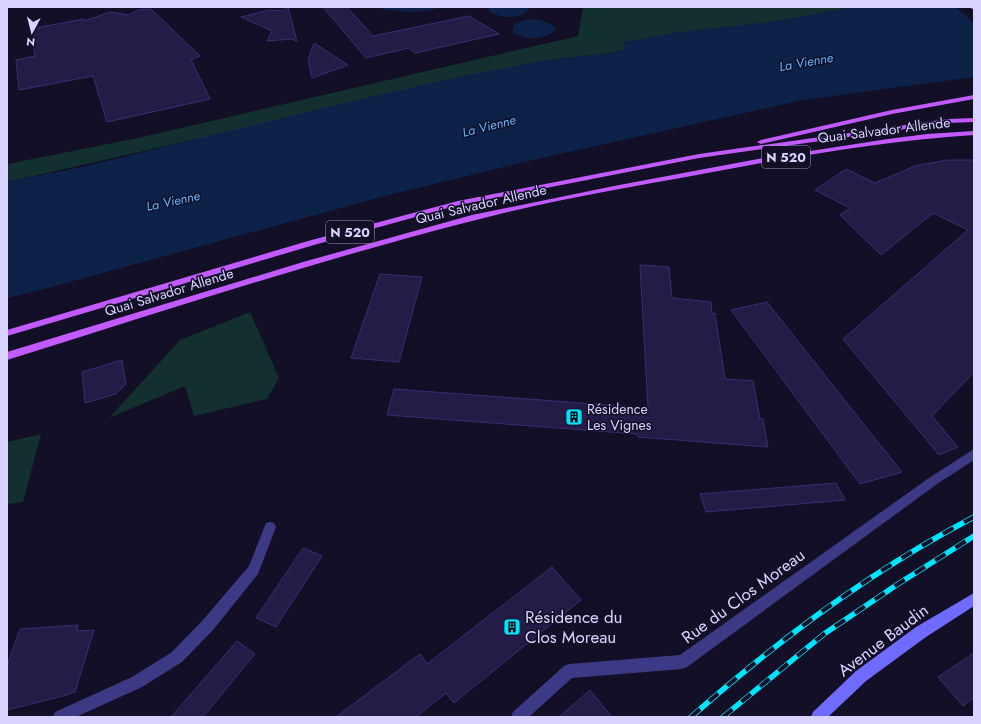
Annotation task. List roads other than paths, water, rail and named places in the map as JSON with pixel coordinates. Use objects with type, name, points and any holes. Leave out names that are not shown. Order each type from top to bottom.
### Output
[{"type":"main road","points":[[699,156],[892,112],[974,97]]},
{"type":"main road","name":"Quai Salvador Allende","points":[[7,333],[311,243],[458,203],[699,156],[948,121],[974,120]]},
{"type":"main road","name":"Quai Salvador Allende","points":[[7,356],[306,264],[472,218],[614,188],[758,161],[888,141],[958,134],[974,135]]},
{"type":"main road","name":"Avenue Baudin","points":[[818,717],[860,676],[921,632],[974,599]]},
{"type":"street","name":"Rue du Clos Moreau","points":[[518,717],[569,671],[682,662],[938,478],[974,454]]},
{"type":"street","points":[[60,717],[137,682],[177,657],[208,625],[254,570],[270,527]]},
{"type":"water","points":[[376,7],[444,7],[427,11],[410,12],[393,11]]},
{"type":"water","points":[[488,7],[528,7],[529,10],[515,17],[505,17],[490,12]]},
{"type":"water","name":"La Vienne","points":[[855,7],[974,7],[974,77],[804,100],[529,161],[381,197],[7,298],[7,182],[91,165],[327,107],[463,76],[543,61],[619,52],[625,49],[624,42],[680,32],[778,21]]},
{"type":"water","points":[[530,19],[549,23],[555,28],[554,31],[544,37],[527,38],[516,34],[512,30],[515,23]]},
{"type":"railway","points":[[691,717],[757,661],[826,608],[899,560],[974,517]]},
{"type":"railway","points":[[723,717],[824,634],[898,584],[974,536]]},
{"type":"place","name":"Résidence Les Vignes","points":[[574,417]]},
{"type":"place","name":"Résidence du Clos Moreau","points":[[512,627]]}]
